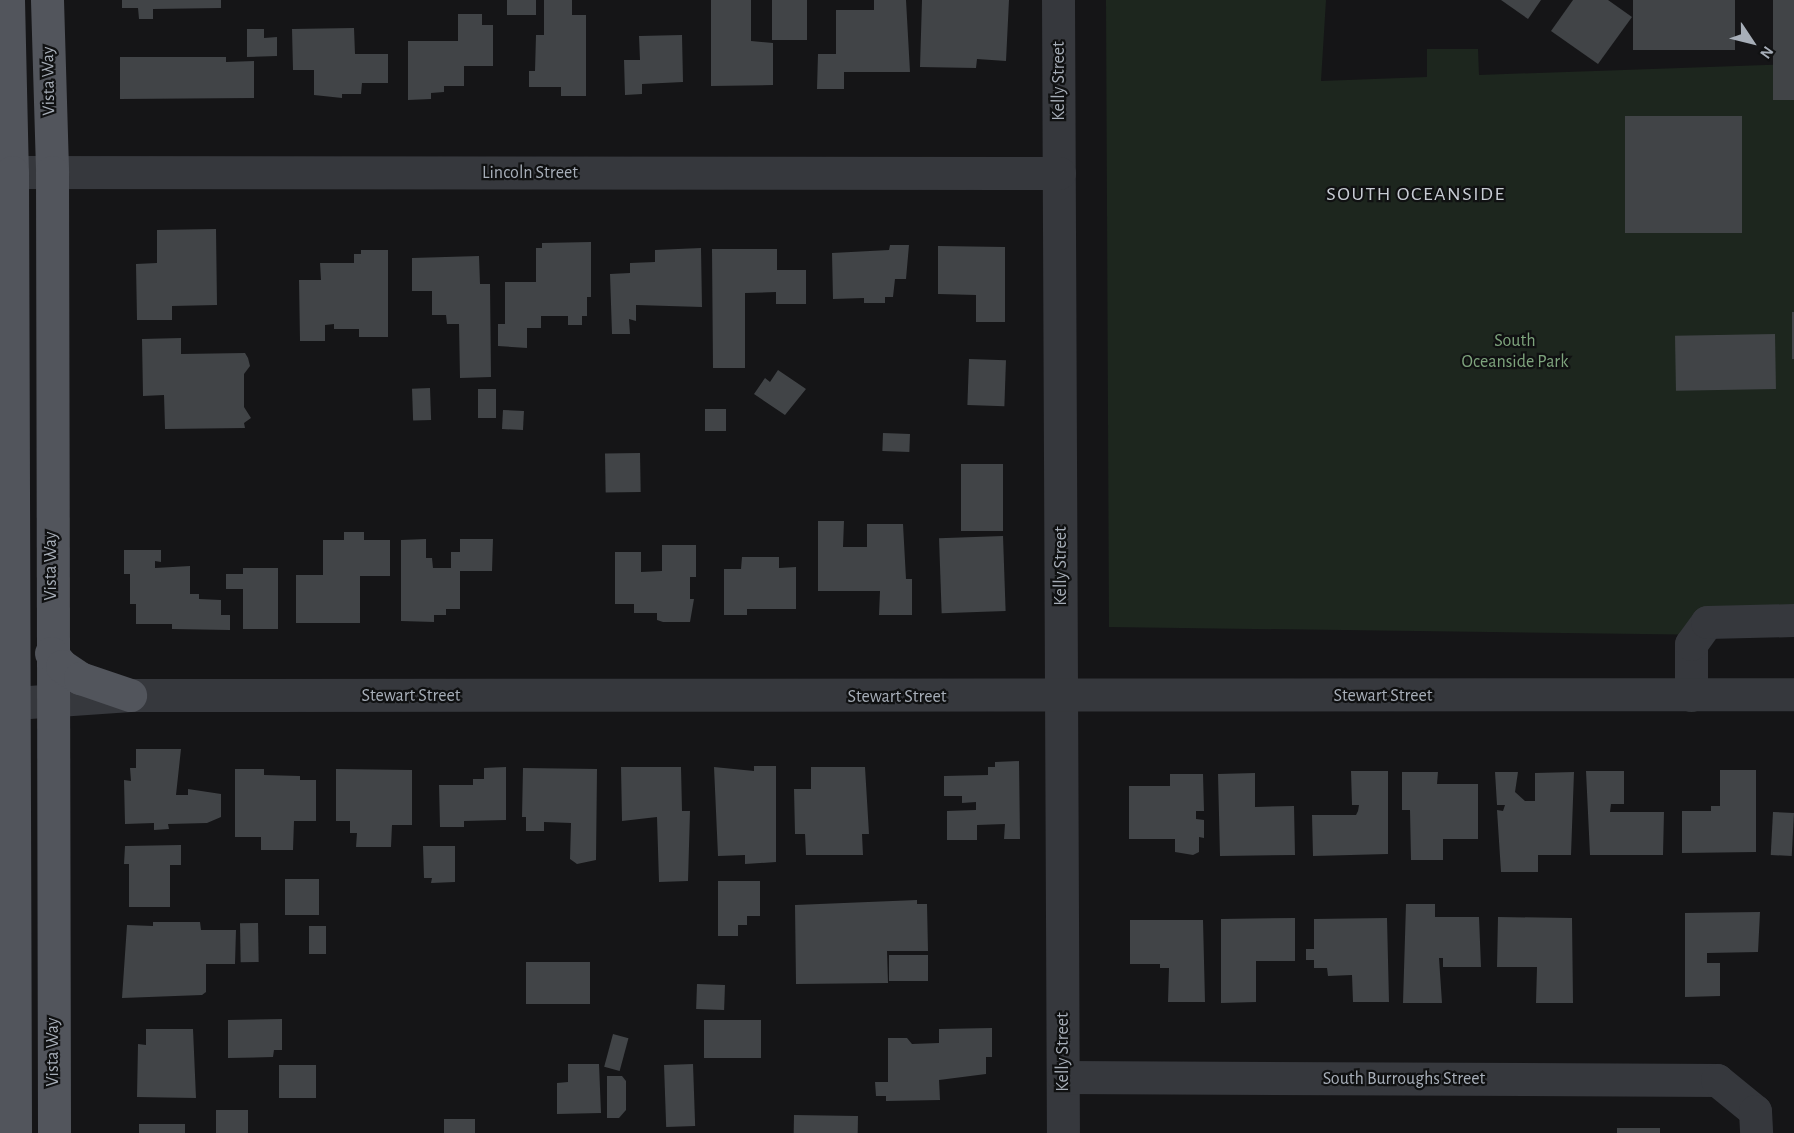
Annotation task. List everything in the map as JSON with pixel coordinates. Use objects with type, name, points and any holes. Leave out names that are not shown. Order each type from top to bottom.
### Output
[{"type":"main road","points":[[8,0],[6,704],[15,1133]]},
{"type":"main road","name":"Vista Way","points":[[43,1131],[51,703],[52,172],[47,0]]},
{"type":"main road","points":[[51,653],[62,666],[80,678],[130,695]]},
{"type":"street","name":"Kelly Street","points":[[1058,0],[1063,1133]]},
{"type":"street","name":"Lincoln Street","points":[[6,172],[1059,173]]},
{"type":"street","points":[[1691,695],[1691,644],[1707,622],[1794,620]]},
{"type":"street","name":"Stewart Street","points":[[6,704],[51,703],[130,695],[1061,697],[1794,694]]},
{"type":"street","name":"South Burroughs Street","points":[[1063,1077],[1717,1080],[1741,1097],[1755,1111],[1756,1133]]},
{"type":"green space","name":"South Oceanside Park","points":[[1106,0],[1326,0],[1321,81],[1427,77],[1427,49],[1478,49],[1479,75],[1794,64],[1794,636],[1109,627]]},
{"type":"building","points":[[122,0],[221,0],[221,8],[153,9],[153,19],[139,19],[138,8],[122,8]]},
{"type":"building","points":[[507,0],[536,0],[536,15],[507,15]]},
{"type":"building","points":[[544,0],[572,0],[572,15],[586,15],[586,96],[561,96],[561,87],[529,87],[529,71],[535,71],[536,35],[544,35]]},
{"type":"building","points":[[711,0],[751,0],[751,41],[773,43],[773,85],[711,86]]},
{"type":"building","points":[[772,0],[807,0],[807,40],[772,40]]},
{"type":"building","points":[[874,0],[906,0],[910,72],[844,72],[844,89],[817,89],[818,54],[836,54],[836,10],[874,10]]},
{"type":"building","points":[[922,0],[1009,0],[1006,61],[977,59],[976,68],[920,67]]},
{"type":"building","points":[[1501,0],[1541,0],[1528,19]]},
{"type":"building","points":[[1573,0],[1608,0],[1632,17],[1598,64],[1551,31]]},
{"type":"building","points":[[1633,0],[1735,0],[1735,50],[1633,50]]},
{"type":"building","points":[[1773,0],[1794,0],[1794,100],[1773,100]]},
{"type":"building","points":[[458,14],[482,14],[482,25],[493,25],[493,66],[464,66],[464,86],[444,86],[444,92],[431,93],[431,99],[408,100],[408,41],[458,41]]},
{"type":"building","points":[[354,28],[355,54],[388,54],[388,83],[362,83],[361,94],[342,94],[342,98],[314,95],[314,70],[293,70],[292,29]]},
{"type":"building","points":[[247,29],[264,29],[264,38],[277,37],[277,56],[247,57]]},
{"type":"building","points":[[682,35],[683,82],[642,84],[642,94],[625,95],[624,60],[640,60],[639,36]]},
{"type":"building","points":[[120,57],[226,57],[226,62],[254,61],[254,98],[120,99]]},
{"type":"building","points":[[1625,116],[1742,116],[1742,233],[1625,233]]},
{"type":"building","points":[[216,229],[217,305],[172,306],[172,320],[137,320],[136,264],[157,263],[157,230]]},
{"type":"building","points":[[591,242],[591,297],[587,297],[587,316],[582,316],[582,325],[568,325],[568,316],[541,316],[541,328],[527,328],[527,348],[498,346],[498,324],[505,324],[505,282],[536,282],[536,248],[542,248],[542,243]]},
{"type":"building","points":[[890,245],[909,245],[906,279],[895,279],[893,297],[885,297],[885,303],[864,303],[864,298],[833,299],[832,253],[889,250]]},
{"type":"building","points":[[938,246],[1005,247],[1005,322],[976,322],[976,295],[938,294]]},
{"type":"building","points":[[701,248],[702,307],[636,305],[636,321],[629,319],[630,334],[612,334],[610,274],[630,273],[630,263],[655,262],[655,250]]},
{"type":"building","points":[[712,249],[777,249],[777,270],[806,270],[806,304],[776,304],[776,292],[745,293],[745,368],[713,368]]},
{"type":"building","points":[[361,250],[388,250],[388,337],[359,337],[359,329],[334,329],[334,324],[325,325],[325,341],[300,341],[299,280],[321,280],[320,263],[354,263],[354,254],[361,254]]},
{"type":"building","points":[[479,256],[480,284],[490,284],[491,377],[460,378],[459,324],[447,324],[446,315],[432,315],[432,291],[412,291],[412,258]]},
{"type":"building","points":[[1792,312],[1794,312],[1794,359],[1792,359]]},
{"type":"building","points":[[1775,334],[1776,389],[1676,391],[1675,336]]},
{"type":"building","points":[[181,338],[181,354],[245,353],[250,366],[244,374],[244,407],[251,418],[244,423],[245,428],[165,429],[164,395],[143,396],[142,339]]},
{"type":"building","points":[[969,359],[1006,360],[1004,406],[967,405]]},
{"type":"building","points":[[778,370],[806,389],[785,415],[754,394],[765,378],[770,382]]},
{"type":"building","points":[[430,388],[431,420],[413,421],[412,389]]},
{"type":"building","points":[[478,389],[496,389],[496,418],[478,418]]},
{"type":"building","points":[[705,409],[726,409],[726,431],[705,431]]},
{"type":"building","points":[[503,410],[524,411],[523,430],[502,429]]},
{"type":"building","points":[[883,433],[910,434],[909,452],[882,451]]},
{"type":"building","points":[[640,453],[641,492],[606,493],[605,454]]},
{"type":"building","points":[[961,464],[1003,464],[1003,531],[961,531]]},
{"type":"building","points":[[818,521],[844,521],[843,547],[867,547],[867,524],[903,524],[906,579],[912,579],[912,615],[879,615],[880,591],[818,591]]},
{"type":"building","points":[[344,532],[364,532],[364,540],[390,540],[390,576],[360,576],[360,623],[296,623],[296,575],[323,575],[323,540],[344,540]]},
{"type":"building","points":[[1003,536],[1006,611],[942,613],[939,538]]},
{"type":"building","points":[[426,539],[426,558],[432,558],[433,568],[451,568],[451,552],[460,552],[460,539],[493,539],[492,571],[460,571],[460,609],[446,609],[446,615],[434,615],[434,622],[401,621],[401,540]]},
{"type":"building","points":[[662,545],[696,545],[696,577],[690,577],[690,599],[694,599],[690,622],[663,622],[657,620],[657,613],[634,613],[634,604],[615,604],[615,552],[641,552],[641,572],[662,571]]},
{"type":"building","points":[[124,550],[161,550],[161,562],[155,561],[155,568],[190,566],[190,594],[199,594],[199,599],[221,600],[221,615],[230,615],[230,630],[172,629],[172,624],[136,624],[136,604],[130,604],[130,574],[124,574]]},
{"type":"building","points":[[742,557],[779,557],[779,568],[796,567],[796,609],[747,609],[747,615],[724,615],[724,569],[741,569]]},
{"type":"building","points":[[243,568],[278,568],[278,629],[243,629],[243,589],[226,589],[226,574],[243,574]]},
{"type":"building","points":[[136,749],[181,749],[176,795],[188,795],[188,789],[221,794],[221,817],[207,823],[168,824],[169,829],[154,830],[154,823],[125,824],[124,780],[131,781],[130,768],[136,768]]},
{"type":"building","points":[[1019,761],[1020,839],[1004,839],[1005,824],[977,825],[977,840],[947,840],[947,811],[976,810],[976,802],[962,803],[962,796],[944,796],[944,776],[988,775],[988,767],[995,767],[995,762]]},
{"type":"building","points":[[754,766],[776,766],[776,862],[745,864],[745,855],[718,856],[714,767],[754,771]]},
{"type":"building","points":[[506,767],[506,820],[464,821],[464,827],[440,827],[439,785],[473,785],[473,779],[484,779],[484,768]]},
{"type":"building","points":[[621,767],[681,767],[682,811],[690,811],[688,881],[659,882],[657,817],[622,821]]},
{"type":"building","points":[[811,767],[865,767],[869,834],[862,834],[863,855],[806,855],[805,834],[795,834],[794,789],[811,789]]},
{"type":"building","points":[[523,768],[597,769],[596,860],[577,864],[570,859],[571,823],[544,822],[544,831],[526,831],[526,817],[522,817]]},
{"type":"building","points":[[235,769],[264,769],[264,775],[300,776],[300,780],[316,780],[316,821],[294,821],[293,850],[261,850],[261,837],[235,837]]},
{"type":"building","points":[[336,769],[412,770],[412,825],[392,825],[391,847],[356,847],[357,833],[350,833],[350,821],[336,821]]},
{"type":"building","points":[[1720,770],[1756,770],[1756,852],[1682,853],[1682,811],[1711,811],[1711,806],[1720,806]]},
{"type":"building","points":[[1351,771],[1388,771],[1388,854],[1313,856],[1312,815],[1356,815],[1358,811],[1359,805],[1352,805]]},
{"type":"building","points":[[1586,771],[1624,771],[1624,804],[1611,804],[1610,812],[1664,812],[1663,855],[1590,855]]},
{"type":"building","points":[[1402,772],[1438,772],[1437,784],[1478,784],[1478,839],[1443,839],[1443,860],[1411,860],[1410,810],[1402,810]]},
{"type":"building","points":[[1495,772],[1518,772],[1515,792],[1525,801],[1535,801],[1535,773],[1574,772],[1571,855],[1538,855],[1538,872],[1501,872],[1497,810],[1503,811],[1505,805],[1497,805]]},
{"type":"building","points":[[1255,773],[1255,807],[1294,806],[1295,855],[1220,856],[1218,774]]},
{"type":"building","points":[[1170,774],[1203,774],[1204,811],[1196,811],[1196,819],[1204,820],[1204,838],[1199,837],[1199,852],[1193,855],[1175,852],[1175,839],[1129,839],[1129,786],[1170,786]]},
{"type":"building","points":[[1773,812],[1794,813],[1792,856],[1771,855]]},
{"type":"building","points":[[181,845],[181,865],[170,865],[170,907],[129,907],[129,864],[124,864],[125,846]]},
{"type":"building","points":[[423,846],[455,846],[455,882],[431,883],[432,878],[424,878]]},
{"type":"building","points":[[285,879],[319,879],[319,915],[285,915]]},
{"type":"building","points":[[718,881],[760,881],[760,916],[747,916],[747,925],[738,925],[738,936],[718,936]]},
{"type":"building","points":[[917,900],[917,904],[927,904],[928,951],[887,951],[888,983],[796,984],[795,905]]},
{"type":"building","points":[[1406,904],[1435,904],[1435,917],[1479,917],[1481,967],[1443,967],[1443,958],[1439,958],[1442,1003],[1403,1003]]},
{"type":"building","points":[[1760,912],[1758,952],[1707,953],[1707,963],[1720,963],[1720,996],[1685,997],[1685,913]]},
{"type":"building","points":[[1498,917],[1572,918],[1573,1003],[1536,1003],[1537,967],[1497,967]]},
{"type":"building","points":[[1295,918],[1295,961],[1256,961],[1256,1002],[1221,1003],[1221,919]]},
{"type":"building","points":[[1387,918],[1389,1002],[1353,1002],[1352,975],[1328,976],[1327,968],[1314,968],[1314,960],[1306,960],[1306,949],[1314,949],[1314,919]]},
{"type":"building","points":[[1130,920],[1203,920],[1205,1002],[1168,1002],[1169,968],[1160,968],[1160,964],[1130,964]]},
{"type":"building","points":[[153,922],[200,922],[201,930],[236,930],[235,964],[206,964],[206,992],[202,995],[122,998],[127,925],[153,926]]},
{"type":"building","points":[[240,923],[258,923],[259,962],[241,962]]},
{"type":"building","points":[[309,926],[326,926],[326,954],[309,954]]},
{"type":"building","points":[[889,955],[928,955],[928,981],[889,981]]},
{"type":"building","points":[[526,962],[590,962],[590,1004],[526,1004]]},
{"type":"building","points":[[697,984],[725,985],[724,1010],[696,1009]]},
{"type":"building","points":[[282,1019],[282,1050],[274,1050],[273,1057],[228,1058],[228,1020]]},
{"type":"building","points":[[704,1020],[761,1020],[761,1058],[704,1058]]},
{"type":"building","points":[[992,1028],[992,1057],[986,1057],[986,1074],[939,1080],[940,1100],[886,1101],[886,1096],[876,1096],[875,1082],[888,1082],[888,1038],[907,1038],[912,1044],[939,1043],[939,1029]]},
{"type":"building","points":[[146,1029],[193,1029],[196,1098],[137,1097],[138,1044],[146,1045]]},
{"type":"building","points":[[613,1034],[628,1038],[620,1071],[604,1067]]},
{"type":"building","points":[[568,1064],[599,1064],[601,1113],[557,1114],[557,1083],[568,1082]]},
{"type":"building","points":[[693,1064],[695,1126],[666,1127],[664,1065]]},
{"type":"building","points":[[279,1065],[316,1065],[316,1098],[279,1098]]},
{"type":"building","points":[[607,1076],[622,1076],[626,1081],[626,1110],[619,1118],[607,1118]]},
{"type":"building","points":[[216,1110],[248,1110],[248,1133],[216,1133]]},
{"type":"building","points":[[794,1115],[858,1116],[858,1133],[794,1133]]},
{"type":"building","points":[[444,1119],[475,1119],[475,1133],[444,1133]]},
{"type":"building","points":[[139,1124],[185,1124],[185,1133],[139,1133]]},
{"type":"building","points":[[1617,1128],[1660,1128],[1660,1133],[1617,1133]]},
{"type":"district","name":"SOUTH OCEANSIDE","points":[[1416,194]]}]
